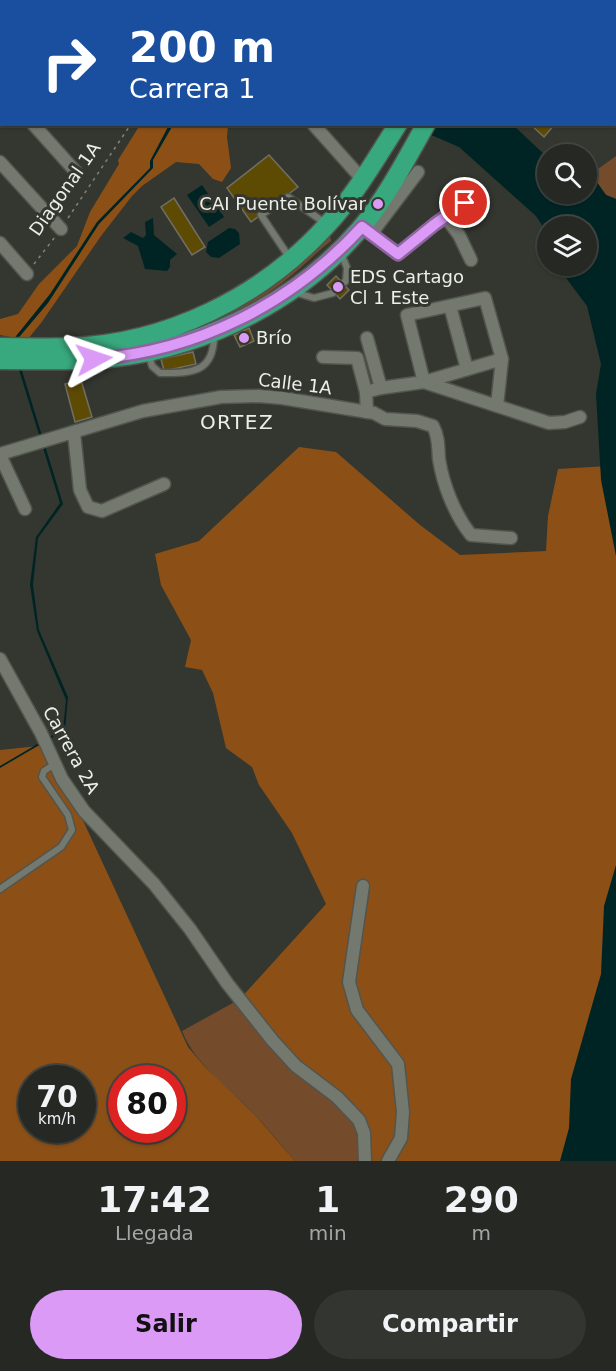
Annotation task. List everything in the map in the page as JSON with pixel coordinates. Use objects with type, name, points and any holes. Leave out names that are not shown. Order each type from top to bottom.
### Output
[{"type":"highway","points":[[11,354],[114,342],[157,332],[198,317],[237,298],[291,260],[332,219],[397,126]]},
{"type":"highway","points":[[11,354],[94,359],[148,352],[214,332],[253,313],[290,291],[366,230],[425,126]]},
{"type":"highway","points":[[366,230],[357,220],[356,213],[368,189],[367,171]]},
{"type":"highway","points":[[324,264],[327,250],[341,236],[342,225],[332,219]]},
{"type":"street","name":"Diagonal 1A","points":[[35,126],[76,172]]},
{"type":"street","points":[[315,126],[367,171]]},
{"type":"street","points":[[0,162],[61,229]]},
{"type":"street","points":[[418,172],[366,230],[398,254],[465,203]]},
{"type":"street","points":[[446,216],[459,235],[471,260]]},
{"type":"street","points":[[0,243],[27,274]]},
{"type":"street","points":[[424,382],[407,315],[485,298],[502,359],[496,406]]},
{"type":"street","points":[[450,306],[467,369]]},
{"type":"street","points":[[367,338],[381,388]]},
{"type":"street","points":[[323,357],[357,358],[366,392],[367,412]]},
{"type":"street","points":[[366,392],[424,382],[502,359]]},
{"type":"street","points":[[424,382],[549,423],[565,422],[580,417]]},
{"type":"street","name":"Calle 1A","points":[[0,454],[143,411],[221,397],[270,397],[374,413],[385,419],[417,421],[433,426],[437,434],[440,461],[449,494],[465,527],[471,535],[511,538]]},
{"type":"street","points":[[74,433],[80,490],[88,507],[102,511],[164,484]]},
{"type":"street","points":[[0,454],[25,509]]},
{"type":"street","name":"Carrera 2A","points":[[0,659],[41,733],[62,779],[84,811],[154,884],[273,1041],[297,1066],[337,1097],[359,1120],[364,1133],[365,1161]]},
{"type":"street","points":[[363,886],[349,982],[357,1010],[399,1064],[404,1112],[401,1138],[388,1161]]},
{"type":"lane","points":[[291,260],[261,215],[288,197],[332,219]]},
{"type":"lane","points":[[340,249],[347,268],[346,281],[343,283]]},
{"type":"lane","points":[[290,291],[314,298],[333,293]]},
{"type":"lane","points":[[148,352],[152,366],[160,373],[192,372],[207,364],[214,347],[214,332]]},
{"type":"lane","points":[[0,889],[61,848],[72,830],[68,815],[42,777],[53,760]]},
{"type":"path","name":"Diagonal 1A","points":[[27,274],[61,229],[130,126]]},
{"type":"shaded area","points":[[139,126],[228,126],[231,168],[222,182],[213,179],[199,164],[176,162],[132,196],[27,340],[0,335],[0,319],[18,314],[39,284],[77,246],[90,212],[119,164],[118,160]]},
{"type":"shaded area","points":[[616,156],[616,199],[606,195],[597,182],[597,170]]},
{"type":"shaded area","points":[[326,234],[330,236],[331,241],[289,278],[252,303],[187,333],[153,344],[154,340]]},
{"type":"shaded area","points":[[299,447],[336,452],[420,525],[460,555],[546,551],[548,516],[558,469],[608,466],[616,484],[616,882],[589,1090],[569,1161],[359,1161],[360,1131],[321,1085],[240,999],[326,904],[292,833],[259,785],[252,767],[226,748],[213,693],[202,670],[185,667],[191,640],[161,585],[155,554],[199,541]]},
{"type":"shaded area","points":[[48,745],[188,1047],[205,1067],[255,1115],[295,1161],[0,1161],[0,750]]},
{"type":"shaded area","points":[[240,999],[321,1085],[360,1131],[361,1161],[295,1161],[255,1115],[204,1066],[188,1044],[182,1031]]},
{"type":"water","points":[[168,126],[172,126],[153,160],[153,168],[99,224],[48,303],[15,342],[63,504],[38,538],[33,585],[39,630],[68,697],[65,730],[0,768],[63,729],[66,700],[37,631],[30,585],[36,537],[60,503],[12,341],[50,294],[97,222],[150,168],[150,161]]},
{"type":"water","points":[[410,126],[514,126],[537,148],[537,204],[597,204],[597,182],[606,195],[616,199],[616,556],[601,480],[596,394],[601,364],[587,306],[564,276],[597,276],[597,216],[536,216],[459,147]]},
{"type":"water","points":[[202,185],[224,217],[209,227],[187,195]]},
{"type":"water","points":[[153,218],[154,235],[177,254],[170,260],[170,267],[167,271],[145,269],[138,246],[123,238],[131,232],[143,238],[146,235],[145,222]]},
{"type":"water","points":[[229,228],[239,233],[240,244],[219,258],[211,257],[206,252],[208,242]]},
{"type":"water","points":[[616,865],[616,1161],[560,1161],[569,1128],[571,1079],[601,974],[604,906]]},
{"type":"building","points":[[532,126],[553,126],[544,137]]},
{"type":"building","points":[[269,155],[298,187],[251,222],[227,188]]},
{"type":"building","points":[[174,198],[205,247],[192,255],[161,207]]},
{"type":"building","name":"EDS Cartago Cl 1 Este","points":[[336,276],[349,290],[340,299],[327,285]]},
{"type":"building","name":"Brío","points":[[249,328],[254,341],[240,347],[234,335]]},
{"type":"building","points":[[193,352],[196,364],[164,371],[161,359]]},
{"type":"building","points":[[81,380],[92,417],[75,422],[65,384]]},
{"type":"place","name":"CAI Puente Bolívar","points":[[378,204]]},
{"type":"place","name":"EDS Cartago Cl 1 Este","points":[[338,287]]},
{"type":"place","name":"Brío","points":[[244,338]]},
{"type":"district","name":"ORTEZ","points":[[237,422]]},
{"type":"route","points":[[94,359],[148,352],[214,332],[290,291],[324,264],[362,227],[398,254],[465,203]]}]
